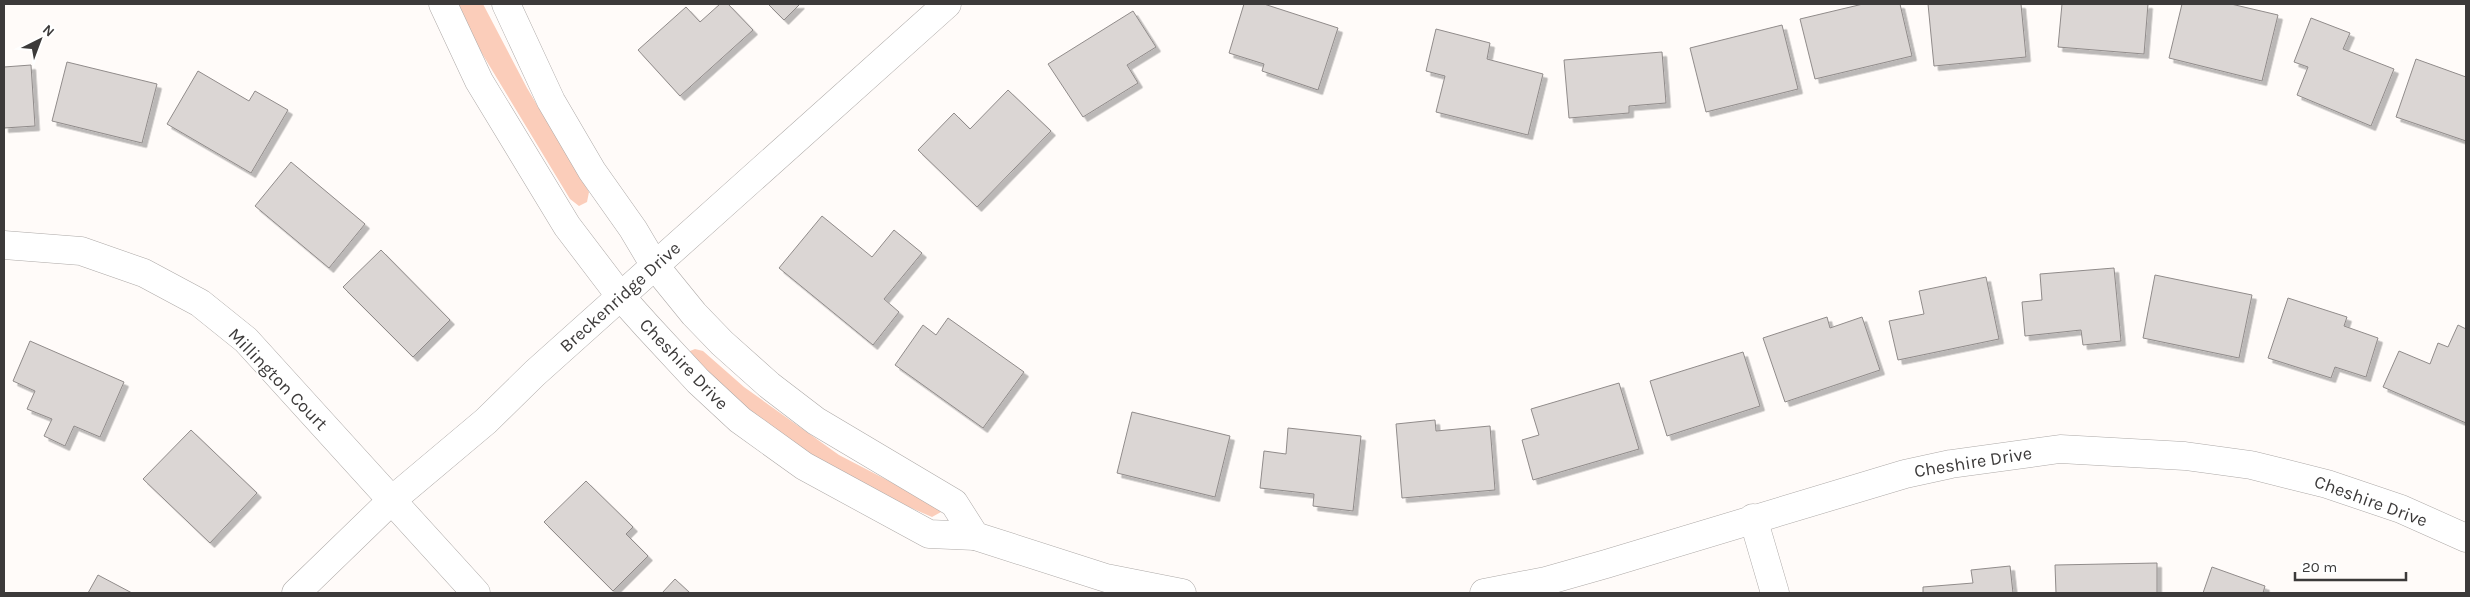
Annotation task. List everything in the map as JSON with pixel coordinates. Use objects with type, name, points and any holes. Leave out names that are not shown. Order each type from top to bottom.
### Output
[{"type":"street","name":"Cheshire Drive","points":[[443,4],[479,81],[567,226],[621,297],[712,394],[740,420],[804,466],[928,534],[975,536],[1106,578],[1182,593]]},
{"type":"street","points":[[506,4],[552,101],[592,171],[633,229],[655,266],[711,331],[769,385],[816,421],[954,503],[975,536]]},
{"type":"street","name":"Breckenridge Drive","points":[[296,593],[392,500],[486,421],[536,373],[947,4]]},
{"type":"street","name":"Millington Court","points":[[4,245],[81,251],[144,273],[200,303],[246,340],[476,593]]},
{"type":"street","name":"Cheshire Drive","points":[[1484,593],[1572,574],[1753,518],[1905,474],[1951,464],[2060,449],[2185,456],[2251,466],[2336,487],[2401,509],[2466,538]]},
{"type":"street","points":[[1753,518],[1775,593]]},
{"type":"shaded area","points":[[456,4],[483,4],[527,88],[589,192],[587,202],[579,206],[570,199],[472,37]]},
{"type":"shaded area","points":[[695,349],[703,351],[744,387],[839,455],[937,506],[941,512],[932,517],[850,479],[823,464],[753,414],[687,359],[690,351]]},
{"type":"building","points":[[720,4],[728,4],[753,30],[680,96],[638,50],[686,7],[700,22]]},
{"type":"building","points":[[768,4],[800,4],[784,20]]},
{"type":"building","points":[[1244,4],[1264,4],[1338,28],[1318,90],[1262,71],[1264,64],[1229,53]]},
{"type":"building","points":[[1863,4],[1900,4],[1912,56],[1815,79],[1800,19]]},
{"type":"building","points":[[1928,4],[2021,4],[2026,57],[1934,66]]},
{"type":"building","points":[[2062,4],[2148,4],[2144,54],[2058,47]]},
{"type":"building","points":[[2182,4],[2231,4],[2278,15],[2262,81],[2169,58]]},
{"type":"building","points":[[1133,11],[1156,47],[1127,65],[1138,83],[1083,117],[1048,64]]},
{"type":"building","points":[[2311,18],[2350,33],[2343,49],[2394,69],[2371,126],[2297,95],[2308,67],[2294,62]]},
{"type":"building","points":[[1782,25],[1798,89],[1706,112],[1690,48]]},
{"type":"building","points":[[1436,29],[1490,43],[1487,59],[1543,74],[1528,135],[1436,112],[1445,76],[1426,71]]},
{"type":"building","points":[[1662,52],[1666,103],[1629,106],[1629,113],[1569,118],[1564,60]]},
{"type":"building","points":[[2416,59],[2466,77],[2466,141],[2396,117]]},
{"type":"building","points":[[67,62],[157,84],[142,143],[52,121]]},
{"type":"building","points":[[31,65],[35,126],[4,128],[4,67]]},
{"type":"building","points":[[198,71],[249,101],[255,91],[288,110],[251,173],[167,124]]},
{"type":"building","points":[[1008,90],[1051,131],[977,207],[918,150],[954,113],[970,129]]},
{"type":"building","points":[[291,162],[365,224],[329,268],[255,206]]},
{"type":"building","points":[[822,216],[872,257],[894,230],[922,253],[884,299],[899,312],[873,345],[779,268]]},
{"type":"building","points":[[381,250],[450,320],[413,357],[343,287]]},
{"type":"building","points":[[2114,268],[2121,341],[2083,345],[2081,330],[2025,336],[2022,302],[2042,300],[2040,274]]},
{"type":"building","points":[[2155,275],[2252,295],[2239,358],[2143,338]]},
{"type":"building","points":[[1986,277],[1999,339],[1898,360],[1889,321],[1924,314],[1919,291]]},
{"type":"building","points":[[2288,298],[2347,317],[2344,326],[2378,338],[2366,377],[2335,367],[2331,378],[2268,358]]},
{"type":"building","points":[[1827,317],[1830,328],[1862,317],[1880,370],[1785,402],[1763,338]]},
{"type":"building","points":[[948,318],[1024,372],[983,428],[895,365],[923,325],[936,335]]},
{"type":"building","points":[[2458,325],[2466,329],[2466,423],[2383,387],[2399,351],[2430,364],[2438,343],[2448,347]]},
{"type":"building","points":[[30,341],[124,382],[100,437],[74,426],[65,446],[44,436],[52,419],[27,409],[35,391],[13,381]]},
{"type":"building","points":[[1743,352],[1760,406],[1667,436],[1650,381]]},
{"type":"building","points":[[1619,383],[1639,449],[1533,480],[1522,440],[1539,435],[1531,409]]},
{"type":"building","points":[[1132,412],[1230,436],[1215,497],[1117,473]]},
{"type":"building","points":[[1435,420],[1436,431],[1490,426],[1495,490],[1402,498],[1396,424]]},
{"type":"building","points":[[1288,428],[1361,436],[1353,511],[1313,506],[1314,494],[1260,488],[1264,451],[1286,454]]},
{"type":"building","points":[[191,430],[257,493],[210,543],[143,479]]},
{"type":"building","points":[[586,481],[633,527],[626,534],[648,556],[613,591],[544,522]]},
{"type":"building","points":[[2157,563],[2157,593],[2056,593],[2055,565]]},
{"type":"building","points":[[2010,566],[2013,593],[1923,593],[1923,587],[1973,583],[1971,570]]},
{"type":"building","points":[[2212,567],[2265,586],[2263,593],[2203,593]]},
{"type":"building","points":[[98,575],[132,593],[88,593]]},
{"type":"building","points":[[675,579],[690,593],[662,593]]}]
